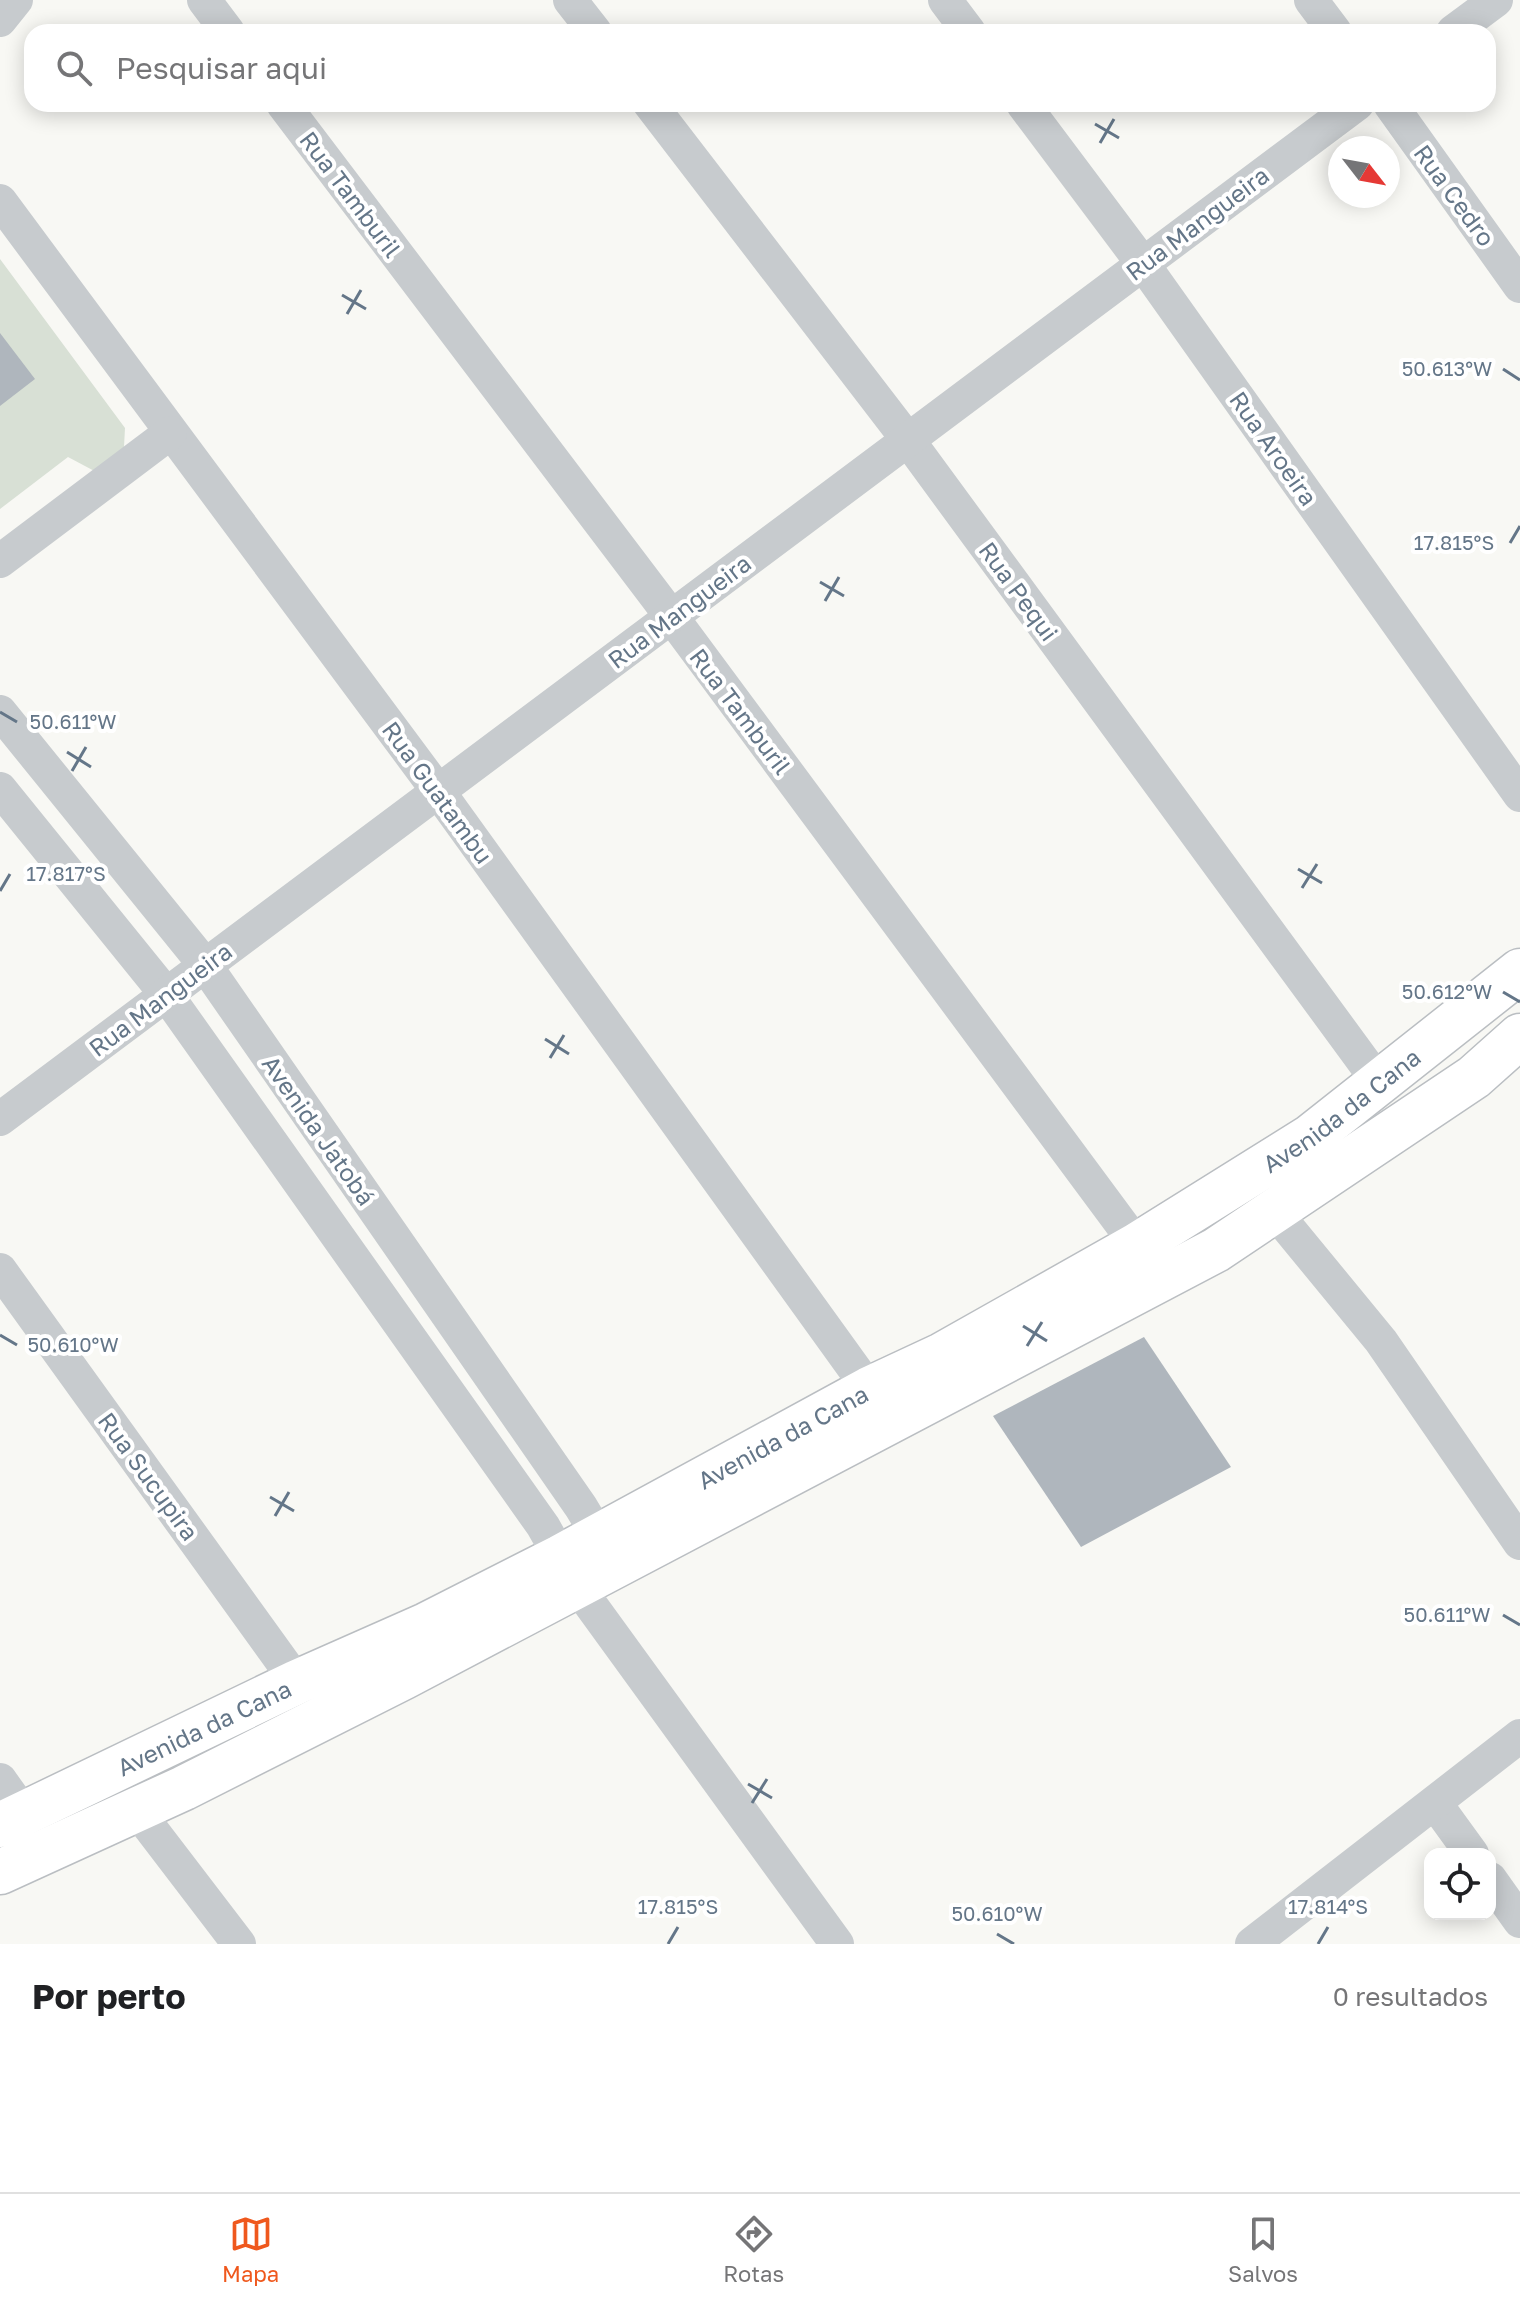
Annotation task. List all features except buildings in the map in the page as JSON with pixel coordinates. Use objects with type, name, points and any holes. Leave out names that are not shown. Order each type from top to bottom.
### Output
[{"type":"main road","name":"Avenida da Cana","points":[[0,1872],[211,1775],[607,1550],[869,1389],[942,1355],[1137,1245],[1310,1137],[1520,971]]},
{"type":"main road","name":"Avenida da Cana","points":[[607,1550],[1216,1250],[1474,1077],[1520,1036]]},
{"type":"main road","name":"Avenida da Cana","points":[[12,1820],[297,1682],[426,1625],[569,1572]]},
{"type":"street","points":[[0,20],[16,0]]},
{"type":"street","points":[[204,0],[222,24]]},
{"type":"street","points":[[570,0],[589,24]]},
{"type":"street","points":[[945,0],[963,24]]},
{"type":"street","points":[[1311,0],[1329,24]]},
{"type":"street","points":[[1464,24],[1496,0]]},
{"type":"street","name":"Rua Tamburil","points":[[289,112],[671,616],[1137,1245]]},
{"type":"street","name":"Rua Pequi","points":[[656,112],[908,440],[1380,1084]]},
{"type":"street","name":"Rua Aroeira","points":[[1029,112],[1143,264],[1520,795]]},
{"type":"street","name":"Rua Mangueira","points":[[0,1119],[1346,112]]},
{"type":"street","name":"Rua Cedro","points":[[1396,112],[1520,286]]},
{"type":"street","name":"Rua Guatambu","points":[[0,201],[438,791],[869,1389]]},
{"type":"street","points":[[0,561],[170,433]]},
{"type":"street","name":"Avenida Jatobá","points":[[0,712],[205,965],[607,1550]]},
{"type":"street","name":"Avenida Jatobá","points":[[0,789],[166,994],[543,1526],[569,1572],[837,1944]]},
{"type":"street","points":[[1275,1212],[1381,1341],[1520,1543]]},
{"type":"street","name":"Rua Sucupira","points":[[0,1270],[297,1682]]},
{"type":"street","points":[[1252,1944],[1520,1736]]},
{"type":"street","points":[[0,1780],[12,1820]]},
{"type":"street","points":[[1435,1803],[1468,1848]]},
{"type":"street","points":[[135,1808],[239,1944]]},
{"type":"street","points":[[1496,1887],[1520,1921]]},
{"type":"shaded area","points":[[0,259],[125,428],[124,447],[100,474],[68,457],[0,509]]}]
